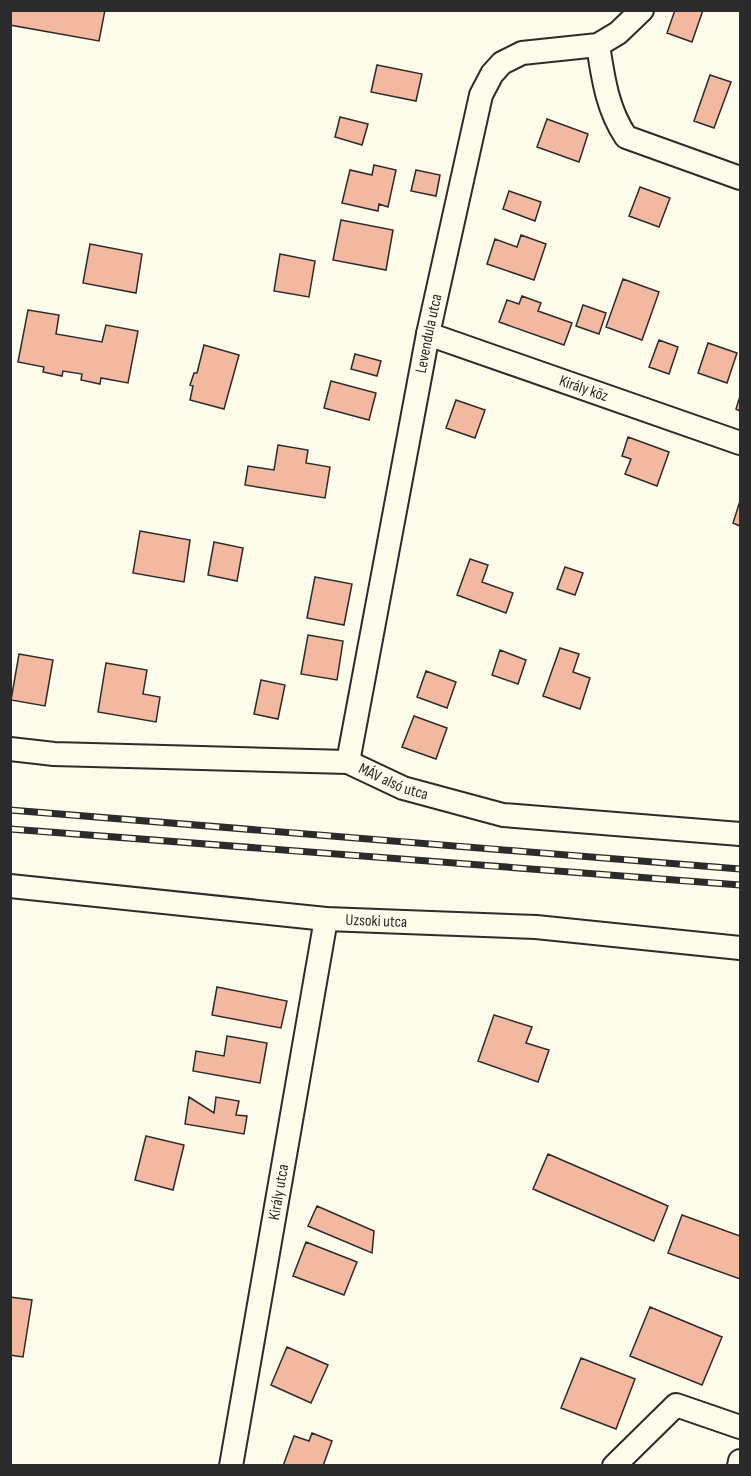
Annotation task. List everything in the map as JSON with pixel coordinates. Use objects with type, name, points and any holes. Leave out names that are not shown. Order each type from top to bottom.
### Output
[{"type":"street","name":"Levendula utca","points":[[348,762],[428,334],[481,95],[492,74],[502,63],[522,52],[598,45],[618,33],[642,10]]},
{"type":"street","points":[[598,45],[611,108],[626,137],[741,178]]},
{"type":"street","name":"Király köz","points":[[428,334],[741,442]]},
{"type":"street","name":"MÁV alsó utca","points":[[10,749],[54,754],[348,762],[403,788],[503,815],[741,834]]},
{"type":"street","name":"Uzsoki utca","points":[[10,886],[326,919],[536,927],[741,948]]},
{"type":"street","name":"Király utca","points":[[231,1466],[326,919]]},
{"type":"street","points":[[614,1466],[676,1405],[741,1427]]},
{"type":"building","points":[[10,10],[105,10],[99,41],[10,25]]},
{"type":"building","points":[[675,10],[703,10],[692,42],[667,33]]},
{"type":"building","points":[[377,65],[422,74],[416,101],[371,92]]},
{"type":"building","points":[[710,75],[731,82],[714,128],[694,121]]},
{"type":"building","points":[[340,117],[368,124],[362,145],[335,137]]},
{"type":"building","points":[[547,119],[588,134],[579,162],[537,147]]},
{"type":"building","points":[[374,165],[396,170],[388,207],[379,204],[378,211],[342,203],[350,170],[372,175]]},
{"type":"building","points":[[416,170],[440,175],[436,196],[411,191]]},
{"type":"building","points":[[640,187],[670,198],[659,227],[629,216]]},
{"type":"building","points":[[509,191],[541,202],[535,221],[503,209]]},
{"type":"building","points":[[341,220],[393,230],[386,270],[333,260]]},
{"type":"building","points":[[521,235],[546,244],[534,280],[487,264],[495,239],[517,247]]},
{"type":"building","points":[[90,244],[142,254],[136,293],[83,283]]},
{"type":"building","points":[[280,254],[315,261],[309,297],[274,291]]},
{"type":"building","points":[[623,279],[659,292],[642,340],[606,327]]},
{"type":"building","points":[[522,296],[541,303],[538,311],[572,323],[564,345],[499,322],[507,300],[519,304]]},
{"type":"building","points":[[583,305],[606,313],[599,334],[576,326]]},
{"type":"building","points":[[28,310],[59,315],[56,334],[102,342],[106,325],[138,331],[128,383],[101,378],[100,384],[81,380],[82,374],[63,371],[62,376],[43,372],[44,367],[18,362]]},
{"type":"building","points":[[659,340],[678,347],[669,374],[649,367]]},
{"type":"building","points":[[708,343],[737,353],[727,383],[698,373]]},
{"type":"building","points":[[204,345],[239,355],[224,409],[190,400],[193,386],[190,385],[194,373],[197,373]]},
{"type":"building","points":[[355,354],[381,361],[377,376],[351,369]]},
{"type":"building","points":[[331,381],[376,393],[369,420],[324,408]]},
{"type":"building","points":[[740,396],[740,411],[736,409]]},
{"type":"building","points":[[456,400],[485,410],[475,438],[446,428]]},
{"type":"building","points":[[628,437],[669,452],[657,486],[625,474],[631,459],[622,456]]},
{"type":"building","points":[[278,445],[308,450],[306,463],[330,467],[325,498],[245,485],[248,466],[274,470]]},
{"type":"building","points":[[740,501],[740,526],[733,523]]},
{"type":"building","points":[[140,531],[190,540],[184,582],[133,573]]},
{"type":"building","points":[[214,542],[243,548],[237,581],[208,575]]},
{"type":"building","points":[[470,559],[488,565],[482,582],[513,593],[506,613],[457,595]]},
{"type":"building","points":[[565,567],[583,573],[575,595],[557,589]]},
{"type":"building","points":[[315,577],[352,584],[344,625],[307,618]]},
{"type":"building","points":[[308,635],[343,641],[337,680],[301,674]]},
{"type":"building","points":[[560,648],[579,654],[573,672],[590,678],[580,709],[543,696]]},
{"type":"building","points":[[500,650],[526,660],[518,684],[492,675]]},
{"type":"building","points":[[19,654],[53,660],[45,706],[11,700]]},
{"type":"building","points":[[106,663],[147,670],[143,694],[160,697],[156,722],[98,712]]},
{"type":"building","points":[[426,671],[456,682],[447,708],[417,697]]},
{"type":"building","points":[[261,680],[285,685],[278,719],[254,714]]},
{"type":"building","points":[[414,716],[447,728],[436,759],[402,747]]},
{"type":"building","points":[[217,987],[287,1001],[281,1028],[212,1015]]},
{"type":"building","points":[[494,1015],[532,1027],[526,1043],[549,1050],[538,1082],[478,1061]]},
{"type":"building","points":[[227,1036],[267,1043],[260,1083],[193,1071],[196,1051],[224,1056]]},
{"type":"building","points":[[189,1097],[214,1113],[216,1097],[239,1101],[236,1115],[247,1116],[244,1134],[185,1124]]},
{"type":"building","points":[[146,1136],[184,1145],[173,1190],[135,1180]]},
{"type":"building","points":[[548,1154],[668,1206],[654,1241],[533,1189]]},
{"type":"building","points":[[317,1206],[374,1231],[372,1253],[308,1226]]},
{"type":"building","points":[[682,1215],[740,1236],[740,1279],[668,1253]]},
{"type":"building","points":[[306,1242],[357,1262],[344,1295],[293,1276]]},
{"type":"building","points":[[10,1297],[32,1300],[23,1357],[10,1355]]},
{"type":"building","points":[[650,1307],[722,1337],[702,1385],[630,1356]]},
{"type":"building","points":[[287,1347],[328,1365],[311,1403],[271,1385]]},
{"type":"building","points":[[581,1358],[635,1379],[616,1429],[561,1408]]},
{"type":"building","points":[[312,1433],[332,1441],[323,1466],[283,1466],[294,1436],[309,1441]]},
{"type":"railway","points":[[10,810],[740,869]]},
{"type":"railway","points":[[10,829],[740,885]]}]
